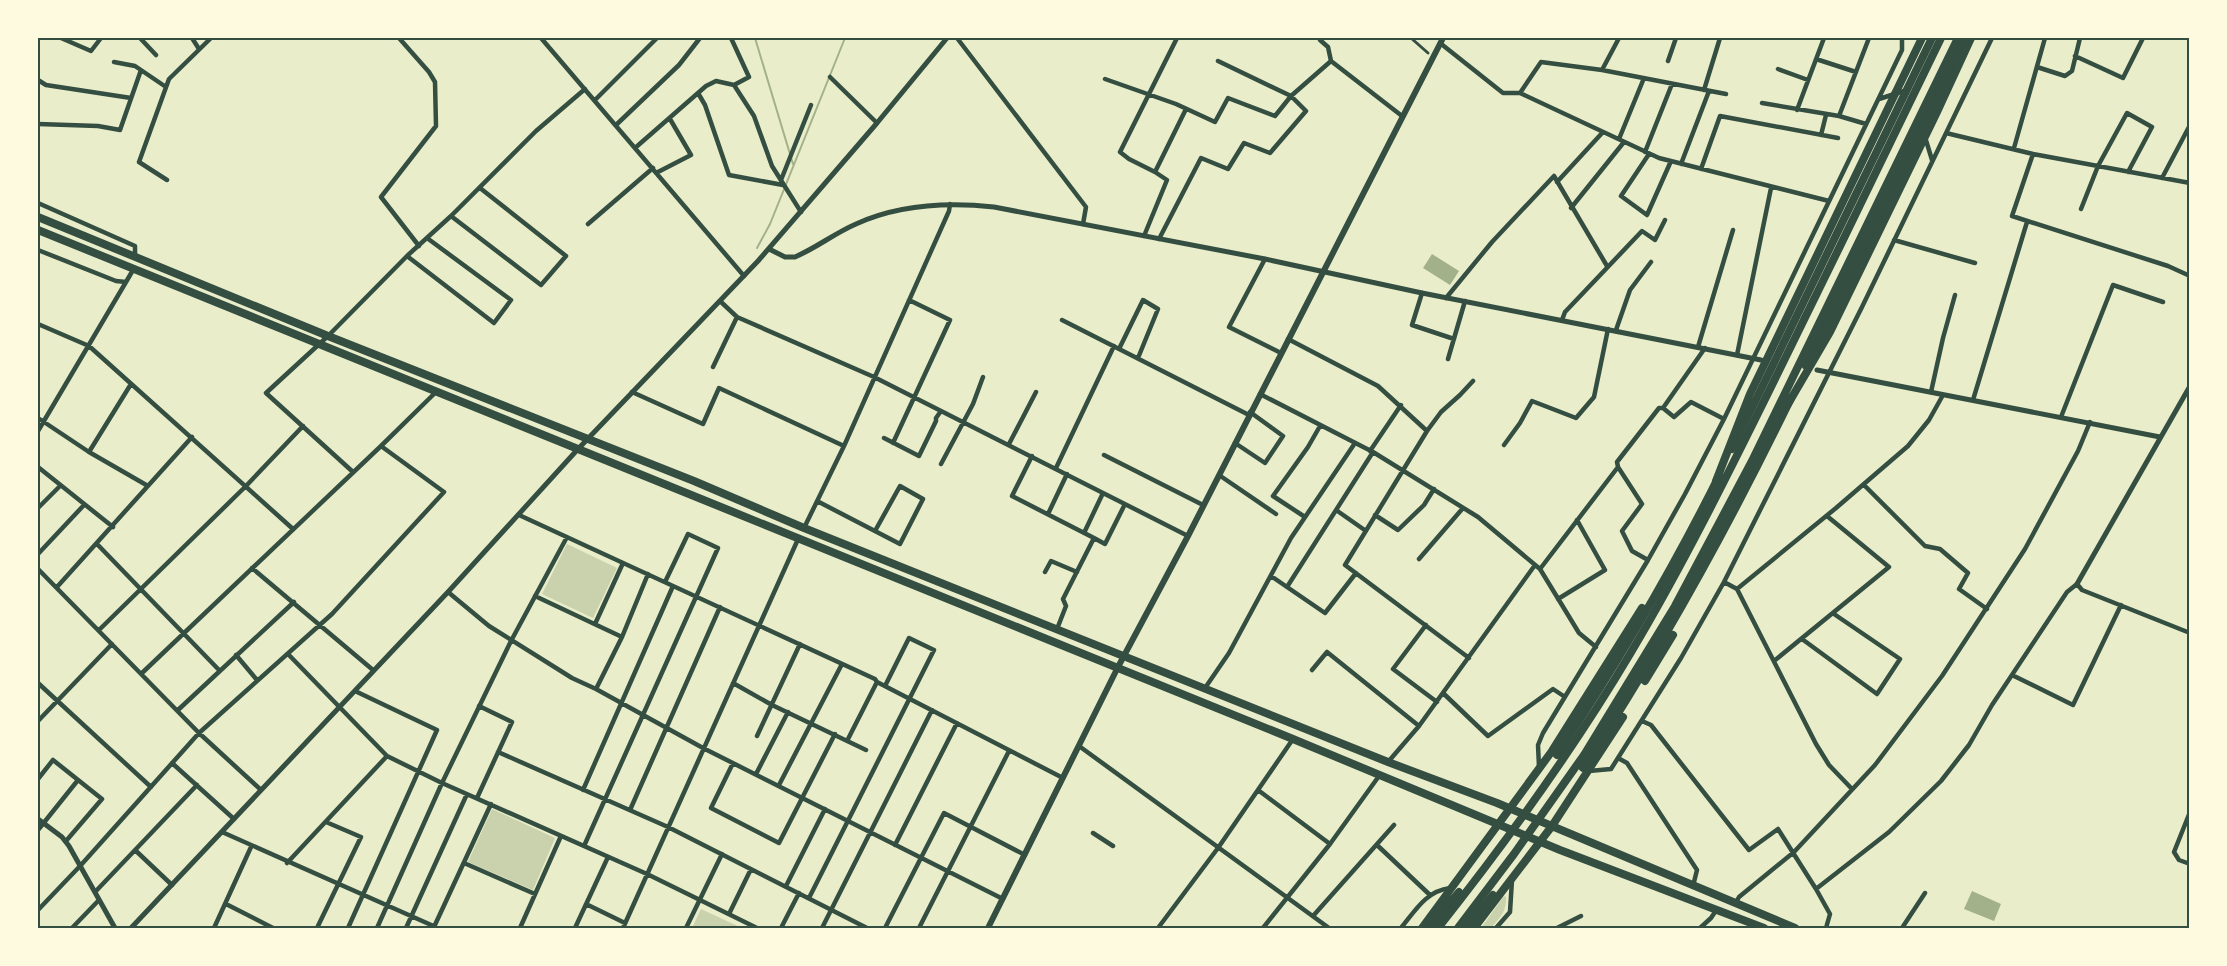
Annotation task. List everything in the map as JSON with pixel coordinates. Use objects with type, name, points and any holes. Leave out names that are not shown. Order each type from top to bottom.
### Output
[{"type":"highway","points":[[1438,928],[1540,793],[1601,702],[1660,603],[1840,248],[1941,38]]},
{"type":"highway","points":[[1458,928],[1578,764],[1675,606],[1752,461],[1958,38]]},
{"type":"highway","points":[[1474,928],[1552,826],[1664,651],[1692,599],[1966,38]]},
{"type":"highway","points":[[1788,404],[1830,332],[1938,112],[1971,38]]},
{"type":"highway","points":[[1557,755],[1631,637],[1692,530],[1907,90],[1925,39]]},
{"type":"highway","points":[[1716,481],[1750,394],[1925,39]]},
{"type":"highway","points":[[38,217],[804,528],[1511,809],[1795,928]]},
{"type":"highway","points":[[38,230],[799,537],[1540,842],[1764,928]]},
{"type":"highway","points":[[1429,928],[1592,690],[1692,530]]},
{"type":"highway","points":[[1422,928],[1456,890]]},
{"type":"highway","points":[[1466,928],[1493,895]]},
{"type":"main road","points":[[988,928],[1118,667],[1188,537],[1441,40]]},
{"type":"street","points":[[62,38],[92,51],[101,38]]},
{"type":"street","points":[[140,38],[156,54]]},
{"type":"street","points":[[192,38],[199,49]]},
{"type":"street","points":[[167,180],[139,162],[169,79],[211,38]]},
{"type":"street","points":[[399,38],[435,82],[436,126],[381,197],[419,246]]},
{"type":"street","points":[[541,38],[744,276]]},
{"type":"street","points":[[595,100],[657,38]]},
{"type":"street","points":[[616,125],[679,65],[700,38]]},
{"type":"street","points":[[635,148],[698,93],[716,81],[734,84],[748,77],[731,38]]},
{"type":"street","points":[[131,928],[448,592],[578,449],[769,249],[947,38]]},
{"type":"street","points":[[957,38],[1086,207],[1083,224]]},
{"type":"street","points":[[1144,236],[1167,180],[1120,152],[1177,38]]},
{"type":"street","points":[[1319,38],[1328,47],[1331,61],[1402,116]]},
{"type":"street","points":[[1412,38],[1428,53]]},
{"type":"street","points":[[1602,70],[1619,38]]},
{"type":"street","points":[[1668,61],[1676,38]]},
{"type":"street","points":[[1681,164],[1707,90],[1720,38]]},
{"type":"street","points":[[1797,110],[1824,38]]},
{"type":"street","points":[[1839,116],[1869,38]]},
{"type":"street","points":[[1539,770],[1538,745],[1540,739],[1648,560],[1724,418],[1902,50],[1902,38]]},
{"type":"street","points":[[1586,770],[1611,769],[1681,658],[1724,582],[1830,372],[1992,38]]},
{"type":"street","points":[[2014,148],[2045,38]]},
{"type":"street","points":[[2037,67],[2065,76],[2072,71],[2080,38]]},
{"type":"street","points":[[2075,56],[2123,78],[2143,38]]},
{"type":"street","points":[[1925,39],[1957,55]]},
{"type":"street","points":[[1441,40],[1503,93],[1520,93],[1647,153],[1771,188],[1829,201]]},
{"type":"street","points":[[1816,59],[1856,72]]},
{"type":"street","points":[[1160,239],[1201,158],[1228,169],[1244,143],[1270,153],[1306,111],[1291,96],[1225,66],[1218,60]]},
{"type":"street","points":[[1105,79],[1215,122],[1228,98],[1275,116],[1291,96],[1331,61]]},
{"type":"street","points":[[114,62],[135,66],[166,87]]},
{"type":"street","points":[[1520,93],[1541,62],[1602,70],[1726,94]]},
{"type":"street","points":[[1778,69],[1808,80]]},
{"type":"street","points":[[38,124],[98,126],[120,130],[141,70]]},
{"type":"street","points":[[830,77],[877,123]]},
{"type":"street","points":[[1571,208],[1621,140],[1644,78]]},
{"type":"street","points":[[38,80],[46,85],[131,98]]},
{"type":"street","points":[[734,84],[753,116],[772,166],[801,212]]},
{"type":"street","points":[[1671,161],[1647,215],[1622,196],[1647,153],[1672,84]]},
{"type":"street","points":[[353,472],[266,393],[328,336],[407,256],[452,216],[536,131],[585,89]]},
{"type":"street","points":[[1879,99],[1907,90]]},
{"type":"street","points":[[698,93],[705,105],[729,175],[782,183]]},
{"type":"street","points":[[1762,103],[1839,116],[1866,124]]},
{"type":"street","points":[[782,183],[811,105]]},
{"type":"street","points":[[1155,172],[1186,109]]},
{"type":"street","points":[[2081,209],[2098,166],[2127,113],[2152,128],[2128,172]]},
{"type":"street","points":[[1821,135],[1827,115]]},
{"type":"street","points":[[1701,169],[1720,116],[1838,138]]},
{"type":"street","points":[[588,224],[655,170],[691,155],[670,119]]},
{"type":"street","points":[[2162,178],[2190,125]]},
{"type":"street","points":[[1921,129],[1932,162]]},
{"type":"street","points":[[1557,182],[1603,132]]},
{"type":"street","points":[[1946,134],[2033,154],[2190,183]]},
{"type":"street","points":[[2033,154],[2012,216],[2168,266],[2190,276]]},
{"type":"street","points":[[1446,298],[1492,242],[1554,176],[1607,266]]},
{"type":"street","points":[[452,216],[541,285],[566,255],[480,188]]},
{"type":"street","points":[[1737,355],[1771,188]]},
{"type":"street","points":[[38,202],[135,246],[135,258]]},
{"type":"street","points":[[804,528],[909,300],[949,211],[950,204]]},
{"type":"street","points":[[769,249],[785,257],[795,257],[868,219],[916,207],[950,204],[994,207],[1265,259],[1446,298],[1608,328],[1761,360]]},
{"type":"street","points":[[1562,320],[1565,312],[1642,231],[1655,240],[1665,220]]},
{"type":"street","points":[[1973,400],[2027,222]]},
{"type":"street","points":[[1698,347],[1733,230]]},
{"type":"street","points":[[407,256],[494,323],[511,300],[427,238]]},
{"type":"street","points":[[1894,240],[1975,263]]},
{"type":"street","points":[[38,250],[116,281],[126,282]]},
{"type":"street","points":[[1265,259],[1229,327],[1281,353]]},
{"type":"street","points":[[1616,330],[1630,290],[1651,262]]},
{"type":"street","points":[[38,431],[133,270]]},
{"type":"street","points":[[2061,417],[2113,285],[2163,302]]},
{"type":"street","points":[[1422,293],[1412,325],[1454,339]]},
{"type":"street","points":[[1931,392],[1954,295]]},
{"type":"street","points":[[893,442],[950,320],[909,300]]},
{"type":"street","points":[[1056,468],[1116,348],[1143,300],[1158,309],[1138,358]]},
{"type":"street","points":[[720,301],[738,317],[915,397],[1188,537]]},
{"type":"street","points":[[1448,359],[1465,301]]},
{"type":"street","points":[[713,367],[738,317]]},
{"type":"street","points":[[1062,320],[1249,414],[1283,436],[1265,463],[1235,443]]},
{"type":"street","points":[[38,324],[89,346],[293,529]]},
{"type":"street","points":[[1504,445],[1532,401],[1576,418],[1594,397],[1608,328]]},
{"type":"street","points":[[1288,339],[1378,387],[1401,405],[1427,431]]},
{"type":"street","points":[[1648,560],[1632,551],[1622,531],[1642,504],[1617,462],[1659,408],[1663,408],[1705,348]]},
{"type":"street","points":[[1817,370],[2160,437]]},
{"type":"street","points":[[941,464],[973,404],[984,377]]},
{"type":"street","points":[[1469,658],[1346,565],[1427,431],[1441,412],[1473,381]]},
{"type":"street","points":[[89,452],[131,384]]},
{"type":"street","points":[[1816,889],[1889,832],[1941,781],[1970,745],[2012,675],[2067,592],[2078,584],[2190,386]]},
{"type":"street","points":[[632,392],[703,424],[719,388],[843,446]]},
{"type":"street","points":[[142,673],[437,391]]},
{"type":"street","points":[[1009,444],[1036,392]]},
{"type":"street","points":[[1260,394],[1372,452],[1478,517],[1537,567],[1579,633],[1596,646]]},
{"type":"street","points":[[1737,589],[1908,446],[1929,420],[1943,395]]},
{"type":"street","points":[[1663,408],[1674,417],[1691,402],[1724,418]]},
{"type":"street","points":[[1287,587],[1401,405]]},
{"type":"street","points":[[884,438],[919,456],[941,411]]},
{"type":"street","points":[[38,418],[89,452],[148,486]]},
{"type":"street","points":[[1735,904],[1740,897],[1794,852],[1875,765],[1942,676],[2025,549],[2078,451],[2090,422]]},
{"type":"street","points":[[99,630],[246,486],[303,426]]},
{"type":"street","points":[[1305,517],[1273,496],[1320,426]]},
{"type":"street","points":[[57,587],[192,437]]},
{"type":"street","points":[[1204,688],[1229,653],[1305,517],[1355,443]]},
{"type":"street","points":[[38,909],[81,865],[200,733],[320,625],[444,492],[381,446]]},
{"type":"street","points":[[1104,455],[1203,506]]},
{"type":"street","points":[[1032,456],[1012,496],[1105,544],[1125,504]]},
{"type":"street","points":[[38,467],[113,527]]},
{"type":"street","points":[[1388,762],[1419,726],[1537,567],[1618,467]]},
{"type":"street","points":[[1048,514],[1067,474]]},
{"type":"street","points":[[1219,474],[1276,514]]},
{"type":"street","points":[[1864,485],[1925,546],[1940,549],[1968,573],[1959,589],[1987,609]]},
{"type":"street","points":[[38,508],[60,486]]},
{"type":"street","points":[[817,501],[900,544],[923,499],[900,486],[875,531]]},
{"type":"street","points":[[1375,515],[1398,530],[1424,505],[1434,489]]},
{"type":"street","points":[[1084,533],[1103,493]]},
{"type":"street","points":[[38,554],[84,505]]},
{"type":"street","points":[[1419,559],[1463,508]]},
{"type":"street","points":[[1336,510],[1366,531]]},
{"type":"street","points":[[519,515],[875,679],[1063,778]]},
{"type":"street","points":[[1774,661],[1889,567],[1827,516]]},
{"type":"street","points":[[1558,599],[1605,570],[1577,520]]},
{"type":"street","points":[[584,846],[718,548],[688,534],[665,582]]},
{"type":"street","points":[[377,928],[479,706],[567,537]]},
{"type":"street","points":[[586,904],[624,926],[799,537]]},
{"type":"street","points":[[1058,629],[1066,606],[1064,599],[1094,538]]},
{"type":"street","points":[[97,544],[219,670]]},
{"type":"street","points":[[1045,572],[1051,561],[1077,572]]},
{"type":"street","points":[[595,624],[623,563]]},
{"type":"street","points":[[252,568],[374,670]]},
{"type":"street","points":[[38,569],[200,733],[261,790]]},
{"type":"street","points":[[1271,576],[1325,613],[1356,573]]},
{"type":"street","points":[[596,689],[622,637],[648,574]]},
{"type":"street","points":[[1724,582],[1737,589],[1816,744],[1830,765],[1852,789]]},
{"type":"street","points":[[2078,584],[2082,590],[2190,633]]},
{"type":"street","points":[[583,790],[673,586]]},
{"type":"street","points":[[448,592],[489,626],[572,678],[703,748],[1003,899]]},
{"type":"street","points":[[535,596],[622,637]]},
{"type":"street","points":[[178,710],[294,602]]},
{"type":"street","points":[[2012,675],[2073,705],[2121,605]]},
{"type":"street","points":[[630,810],[720,607]]},
{"type":"street","points":[[1802,639],[1877,694],[1900,659],[1834,614]]},
{"type":"street","points":[[1426,626],[1393,669],[1437,702]]},
{"type":"street","points":[[809,898],[934,650],[909,638],[885,686]]},
{"type":"street","points":[[38,721],[112,644]]},
{"type":"street","points":[[757,736],[800,644]]},
{"type":"street","points":[[1312,670],[1327,652],[1419,726]]},
{"type":"street","points":[[288,654],[387,756],[442,783],[647,874],[757,928]]},
{"type":"street","points":[[236,655],[257,680]]},
{"type":"street","points":[[779,785],[842,664]]},
{"type":"street","points":[[847,741],[877,682]]},
{"type":"street","points":[[38,683],[151,787]]},
{"type":"street","points":[[733,683],[772,705],[866,750]]},
{"type":"street","points":[[1443,693],[1488,736],[1553,689],[1565,697]]},
{"type":"street","points":[[348,928],[437,730],[355,691]]},
{"type":"street","points":[[477,798],[512,722],[479,706]]},
{"type":"street","points":[[822,928],[932,710]]},
{"type":"street","points":[[756,774],[788,712]]},
{"type":"street","points":[[1642,721],[1651,725],[1749,850],[1778,829],[1830,914],[1826,928]]},
{"type":"street","points":[[895,844],[957,723]]},
{"type":"street","points":[[733,763],[711,808],[779,843],[835,734]]},
{"type":"street","points":[[1158,928],[1218,848],[1293,739]]},
{"type":"street","points":[[1079,746],[1329,928]]},
{"type":"street","points":[[919,928],[1009,751]]},
{"type":"street","points":[[498,752],[668,827],[867,928]]},
{"type":"street","points":[[287,863],[387,756]]},
{"type":"street","points":[[1618,758],[1627,763],[1697,870],[1693,886]]},
{"type":"street","points":[[38,779],[53,760],[102,799],[66,842]]},
{"type":"street","points":[[172,763],[234,819]]},
{"type":"street","points":[[1263,928],[1330,844],[1379,776]]},
{"type":"street","points":[[38,830],[78,780]]},
{"type":"street","points":[[96,891],[196,785]]},
{"type":"street","points":[[1258,790],[1330,844]]},
{"type":"street","points":[[406,928],[467,794]]},
{"type":"street","points":[[222,832],[435,928],[491,804]]},
{"type":"street","points":[[786,886],[825,809]]},
{"type":"street","points":[[2190,812],[2174,852],[2180,860],[2190,864]]},
{"type":"street","points":[[885,928],[944,813],[1025,855]]},
{"type":"street","points":[[38,819],[66,842],[96,891],[115,928]]},
{"type":"street","points":[[317,928],[361,837],[326,822]]},
{"type":"street","points":[[1313,916],[1394,825]]},
{"type":"street","points":[[1093,833],[1113,846]]},
{"type":"street","points":[[520,928],[561,836]]},
{"type":"street","points":[[1377,845],[1430,895]]},
{"type":"street","points":[[214,928],[251,847]]},
{"type":"street","points":[[135,850],[172,885]]},
{"type":"street","points":[[686,928],[722,854]]},
{"type":"street","points":[[575,928],[608,857]]},
{"type":"street","points":[[464,863],[535,894]]},
{"type":"street","points":[[729,914],[751,869]]},
{"type":"street","points":[[1496,928],[1510,912],[1512,880]]},
{"type":"street","points":[[1401,928],[1430,895],[1441,889],[1456,890]]},
{"type":"street","points":[[781,928],[799,893]]},
{"type":"street","points":[[1902,928],[1925,893]]},
{"type":"street","points":[[72,928],[99,900]]},
{"type":"street","points":[[226,904],[273,928]]},
{"type":"street","points":[[1700,928],[1712,918],[1717,909]]},
{"type":"street","points":[[1557,928],[1568,926],[1581,916]]},
{"type":"shaded area","points":[[1432,254],[1459,271],[1450,285],[1423,268]]},
{"type":"shaded area","points":[[567,544],[617,568],[593,618],[542,594]]},
{"type":"shaded area","points":[[492,809],[555,838],[533,890],[468,862]]},
{"type":"shaded area","points":[[1972,891],[2001,904],[1994,921],[1964,909]]},
{"type":"shaded area","points":[[1504,896],[1506,897],[1505,906],[1500,917],[1491,928],[1481,928]]},
{"type":"shaded area","points":[[701,909],[742,928],[692,928]]},
{"type":"waterway","points":[[755,38],[793,164]]},
{"type":"waterway","points":[[757,248],[770,224],[845,38]]}]
